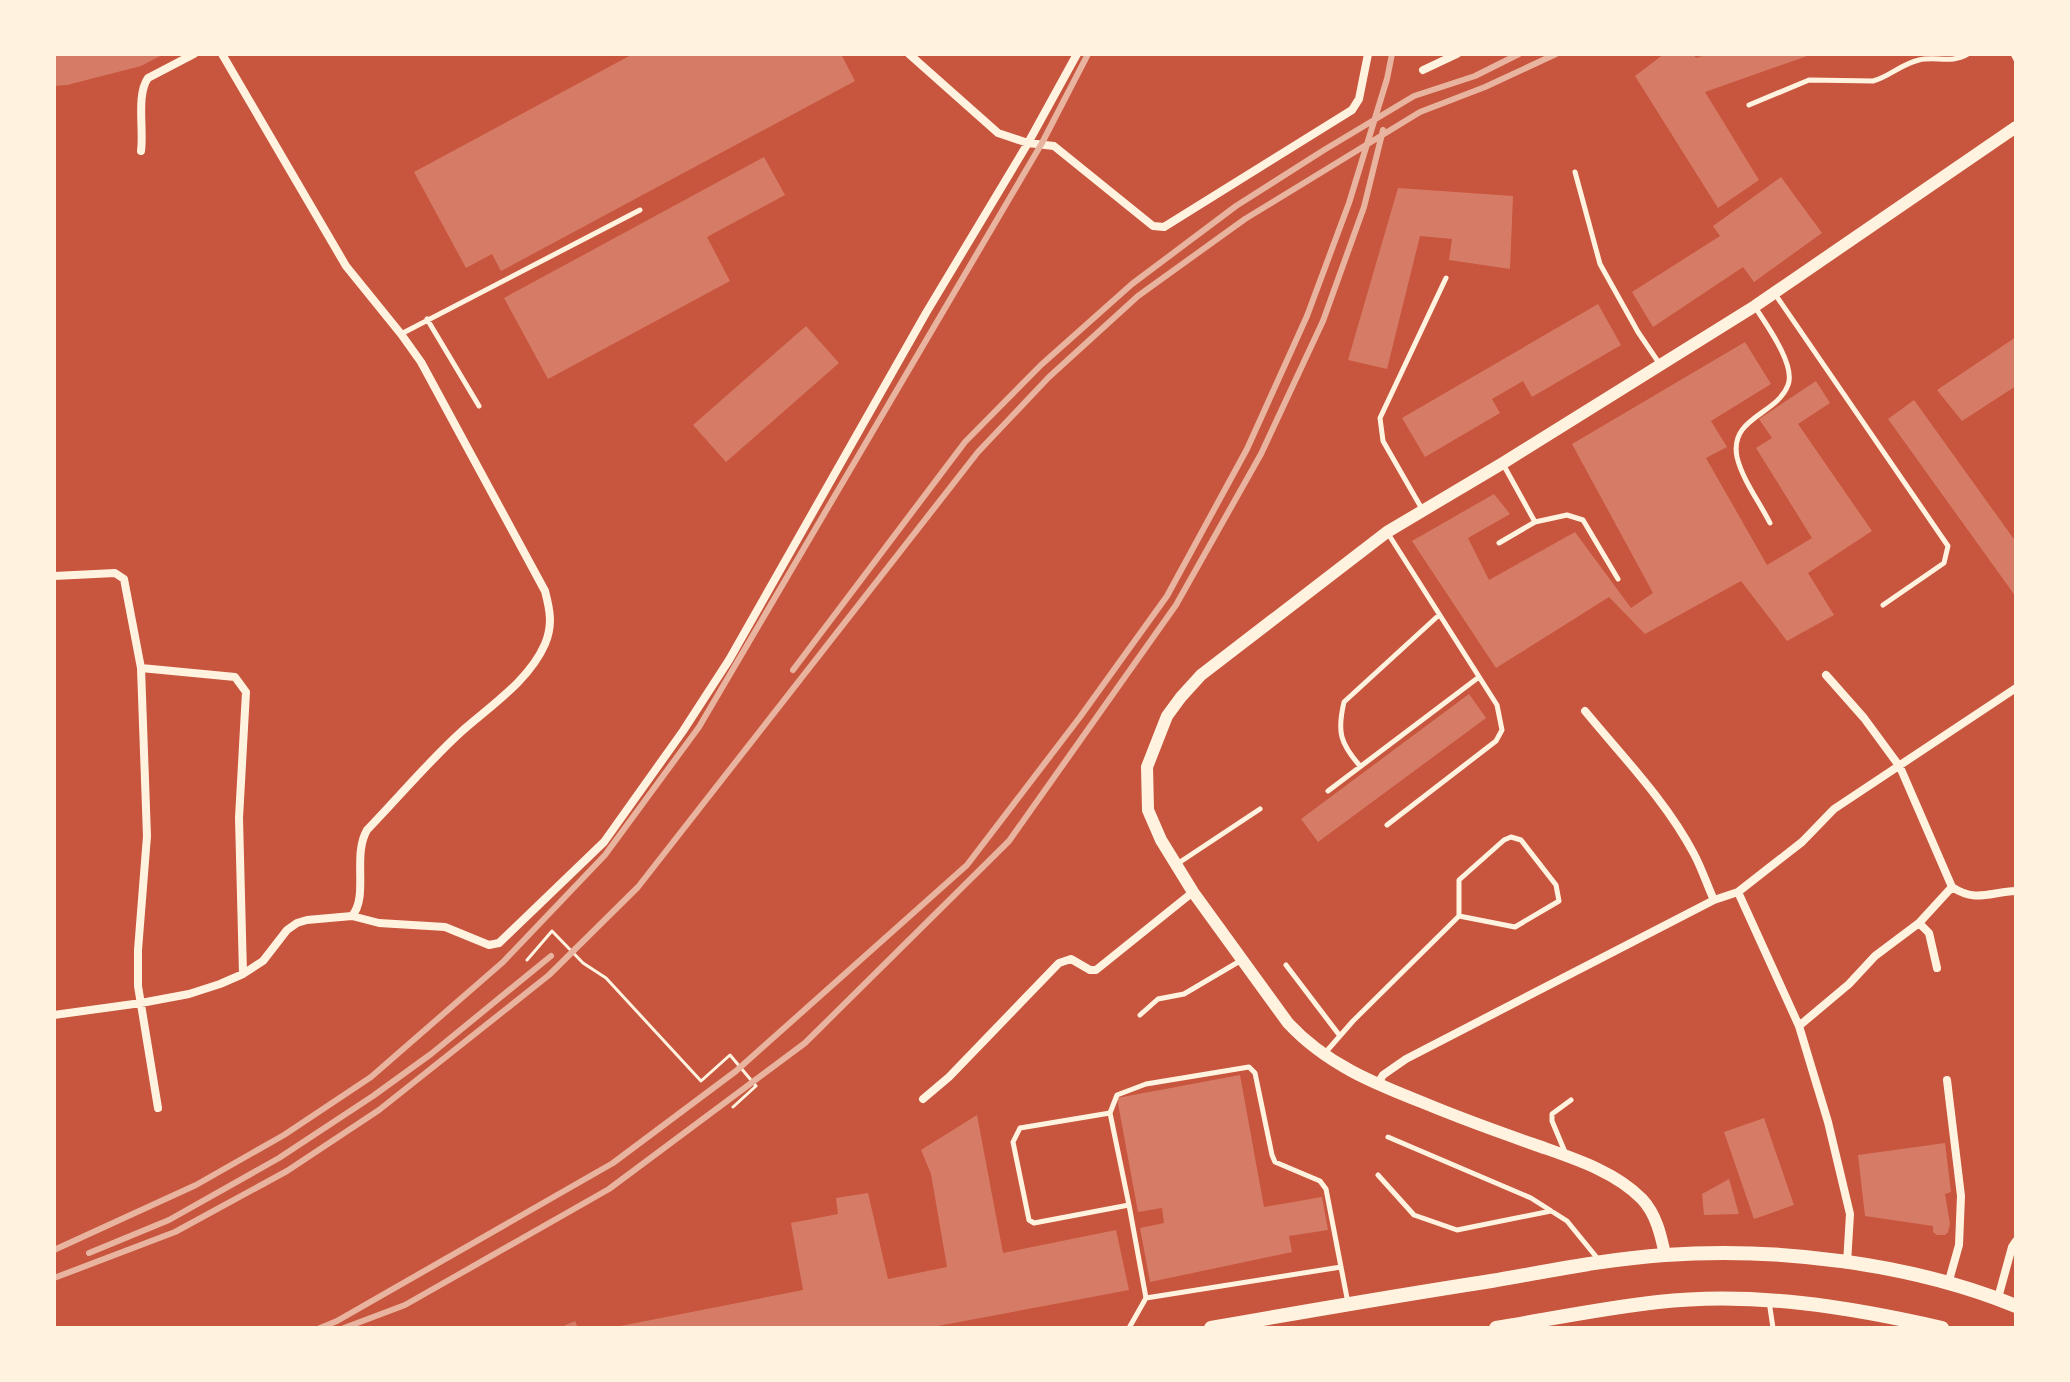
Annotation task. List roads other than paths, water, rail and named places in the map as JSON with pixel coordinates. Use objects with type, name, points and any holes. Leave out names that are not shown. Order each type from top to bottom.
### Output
[{"type":"main road","points":[[1211,1328],[1665,1255],[1730,1254],[1847,1263],[1948,1284],[2016,1306]]},
{"type":"main road","points":[[1496,1328],[1659,1302],[1706,1299],[1769,1300],[1848,1309],[1942,1328]]},
{"type":"street","points":[[141,151],[141,92],[144,85],[148,78],[194,54]]},
{"type":"street","points":[[222,54],[346,266],[421,362],[545,591],[551,625],[545,646],[498,703],[460,733],[367,830],[360,846],[359,903],[352,916]]},
{"type":"street","points":[[909,54],[998,133],[1028,143],[1054,146],[1153,226],[1164,227],[1352,110],[1359,99],[1368,54]]},
{"type":"street","points":[[54,1015],[189,994],[243,974],[263,961],[274,944],[297,923],[352,916],[379,923],[445,927],[489,945],[499,943],[604,842],[683,731],[729,660],[1077,54]]},
{"type":"street","points":[[1423,70],[1457,54]]},
{"type":"street","points":[[1665,1255],[1652,1212],[1642,1199],[1623,1184],[1567,1157],[1377,1085],[1323,1056],[1288,1023],[1193,892],[1161,840],[1148,810],[1146,787],[1147,767],[1154,744],[1167,716],[1201,675],[1387,532],[1755,306],[2016,127]]},
{"type":"street","points":[[54,576],[115,573],[124,579],[141,668],[147,836],[138,986],[158,1108]]},
{"type":"street","points":[[141,668],[235,677],[246,692],[239,818],[243,974]]},
{"type":"street","points":[[1826,675],[1864,718],[1900,767],[1952,887],[1963,895],[1976,897],[2016,891]]},
{"type":"street","points":[[1377,1085],[1383,1075],[1406,1059],[1714,900],[1738,892],[1802,842],[1834,809],[2016,688]]},
{"type":"street","points":[[1585,711],[1663,806],[1695,855],[1714,900]]},
{"type":"street","points":[[1799,1026],[1849,984],[1875,956],[1919,923],[1952,887]]},
{"type":"street","points":[[923,1099],[949,1077],[1059,963],[1071,959],[1090,970],[1096,970],[1193,892]]},
{"type":"street","points":[[1738,892],[1799,1026],[1828,1122],[1850,1214],[1847,1263]]},
{"type":"street","points":[[1919,923],[1929,933],[1937,968]]},
{"type":"street","points":[[1947,1080],[1961,1196],[1959,1245],[1948,1284]]},
{"type":"street","points":[[1998,1298],[2016,1241]]},
{"type":"lane","points":[[1749,105],[1809,80],[1873,81],[1913,61],[1951,60],[1968,54]]},
{"type":"lane","points":[[2013,54],[2016,60]]},
{"type":"lane","points":[[1575,172],[1600,264],[1660,364]]},
{"type":"lane","points":[[401,334],[640,210]]},
{"type":"lane","points":[[1422,509],[1406,476],[1383,441],[1380,418],[1446,278]]},
{"type":"lane","points":[[1775,293],[1948,546],[1944,563],[1883,605]]},
{"type":"lane","points":[[1755,306],[1779,344],[1789,374],[1789,384],[1781,396],[1743,426],[1738,439],[1737,456],[1770,523]]},
{"type":"lane","points":[[427,319],[479,406]]},
{"type":"lane","points":[[1503,463],[1535,522]]},
{"type":"lane","points":[[1499,543],[1535,522],[1567,515],[1583,520],[1618,579]]},
{"type":"lane","points":[[1387,532],[1500,711],[1502,730],[1496,741],[1387,825]]},
{"type":"lane","points":[[1360,766],[1346,750],[1341,737],[1339,722],[1344,702],[1439,615]]},
{"type":"lane","points":[[1328,791],[1479,677]]},
{"type":"lane","points":[[1177,865],[1260,809]]},
{"type":"lane","points":[[1323,1056],[1459,916],[1459,880],[1504,840],[1511,837],[1521,840],[1556,885],[1559,901],[1515,927],[1459,916]]},
{"type":"lane","points":[[1140,1015],[1158,999],[1184,994],[1243,960]]},
{"type":"lane","points":[[1286,965],[1340,1036]]},
{"type":"lane","points":[[1129,1328],[1146,1298],[1110,1113],[1117,1095],[1127,1089],[1227,1069],[1249,1067],[1255,1073],[1275,1162],[1320,1181],[1326,1189],[1349,1304]]},
{"type":"lane","points":[[1567,1157],[1552,1114],[1571,1100]]},
{"type":"lane","points":[[1110,1113],[1020,1128],[1014,1135],[1026,1214],[1034,1223],[1129,1205]]},
{"type":"lane","points":[[1388,1137],[1509,1187],[1552,1211],[1567,1221],[1601,1263]]},
{"type":"lane","points":[[1378,1175],[1414,1215],[1457,1230],[1552,1211]]},
{"type":"lane","points":[[1146,1298],[1341,1267]]},
{"type":"lane","points":[[1769,1300],[1773,1328]]},
{"type":"railway","points":[[54,1250],[196,1185],[284,1135],[371,1077],[503,962],[605,855],[699,727],[1042,143],[1088,54]]},
{"type":"railway","points":[[320,1328],[613,1163],[736,1071],[967,865],[1167,596],[1247,449],[1307,316],[1349,203],[1392,54]]},
{"type":"railway","points":[[793,670],[965,442],[1041,365],[1132,284],[1236,206],[1414,96],[1475,76],[1519,54]]},
{"type":"railway","points":[[54,1278],[175,1232],[287,1171],[379,1110],[549,975],[638,887],[978,452],[1049,377],[1138,296],[1245,219],[1420,112],[1485,87],[1556,54]]},
{"type":"railway","points":[[344,1328],[405,1305],[609,1189],[805,1043],[1009,841],[1176,605],[1261,454],[1323,321],[1364,207],[1383,130]]},
{"type":"railway","points":[[89,1253],[169,1220],[279,1158],[431,1054],[551,956]]}]
